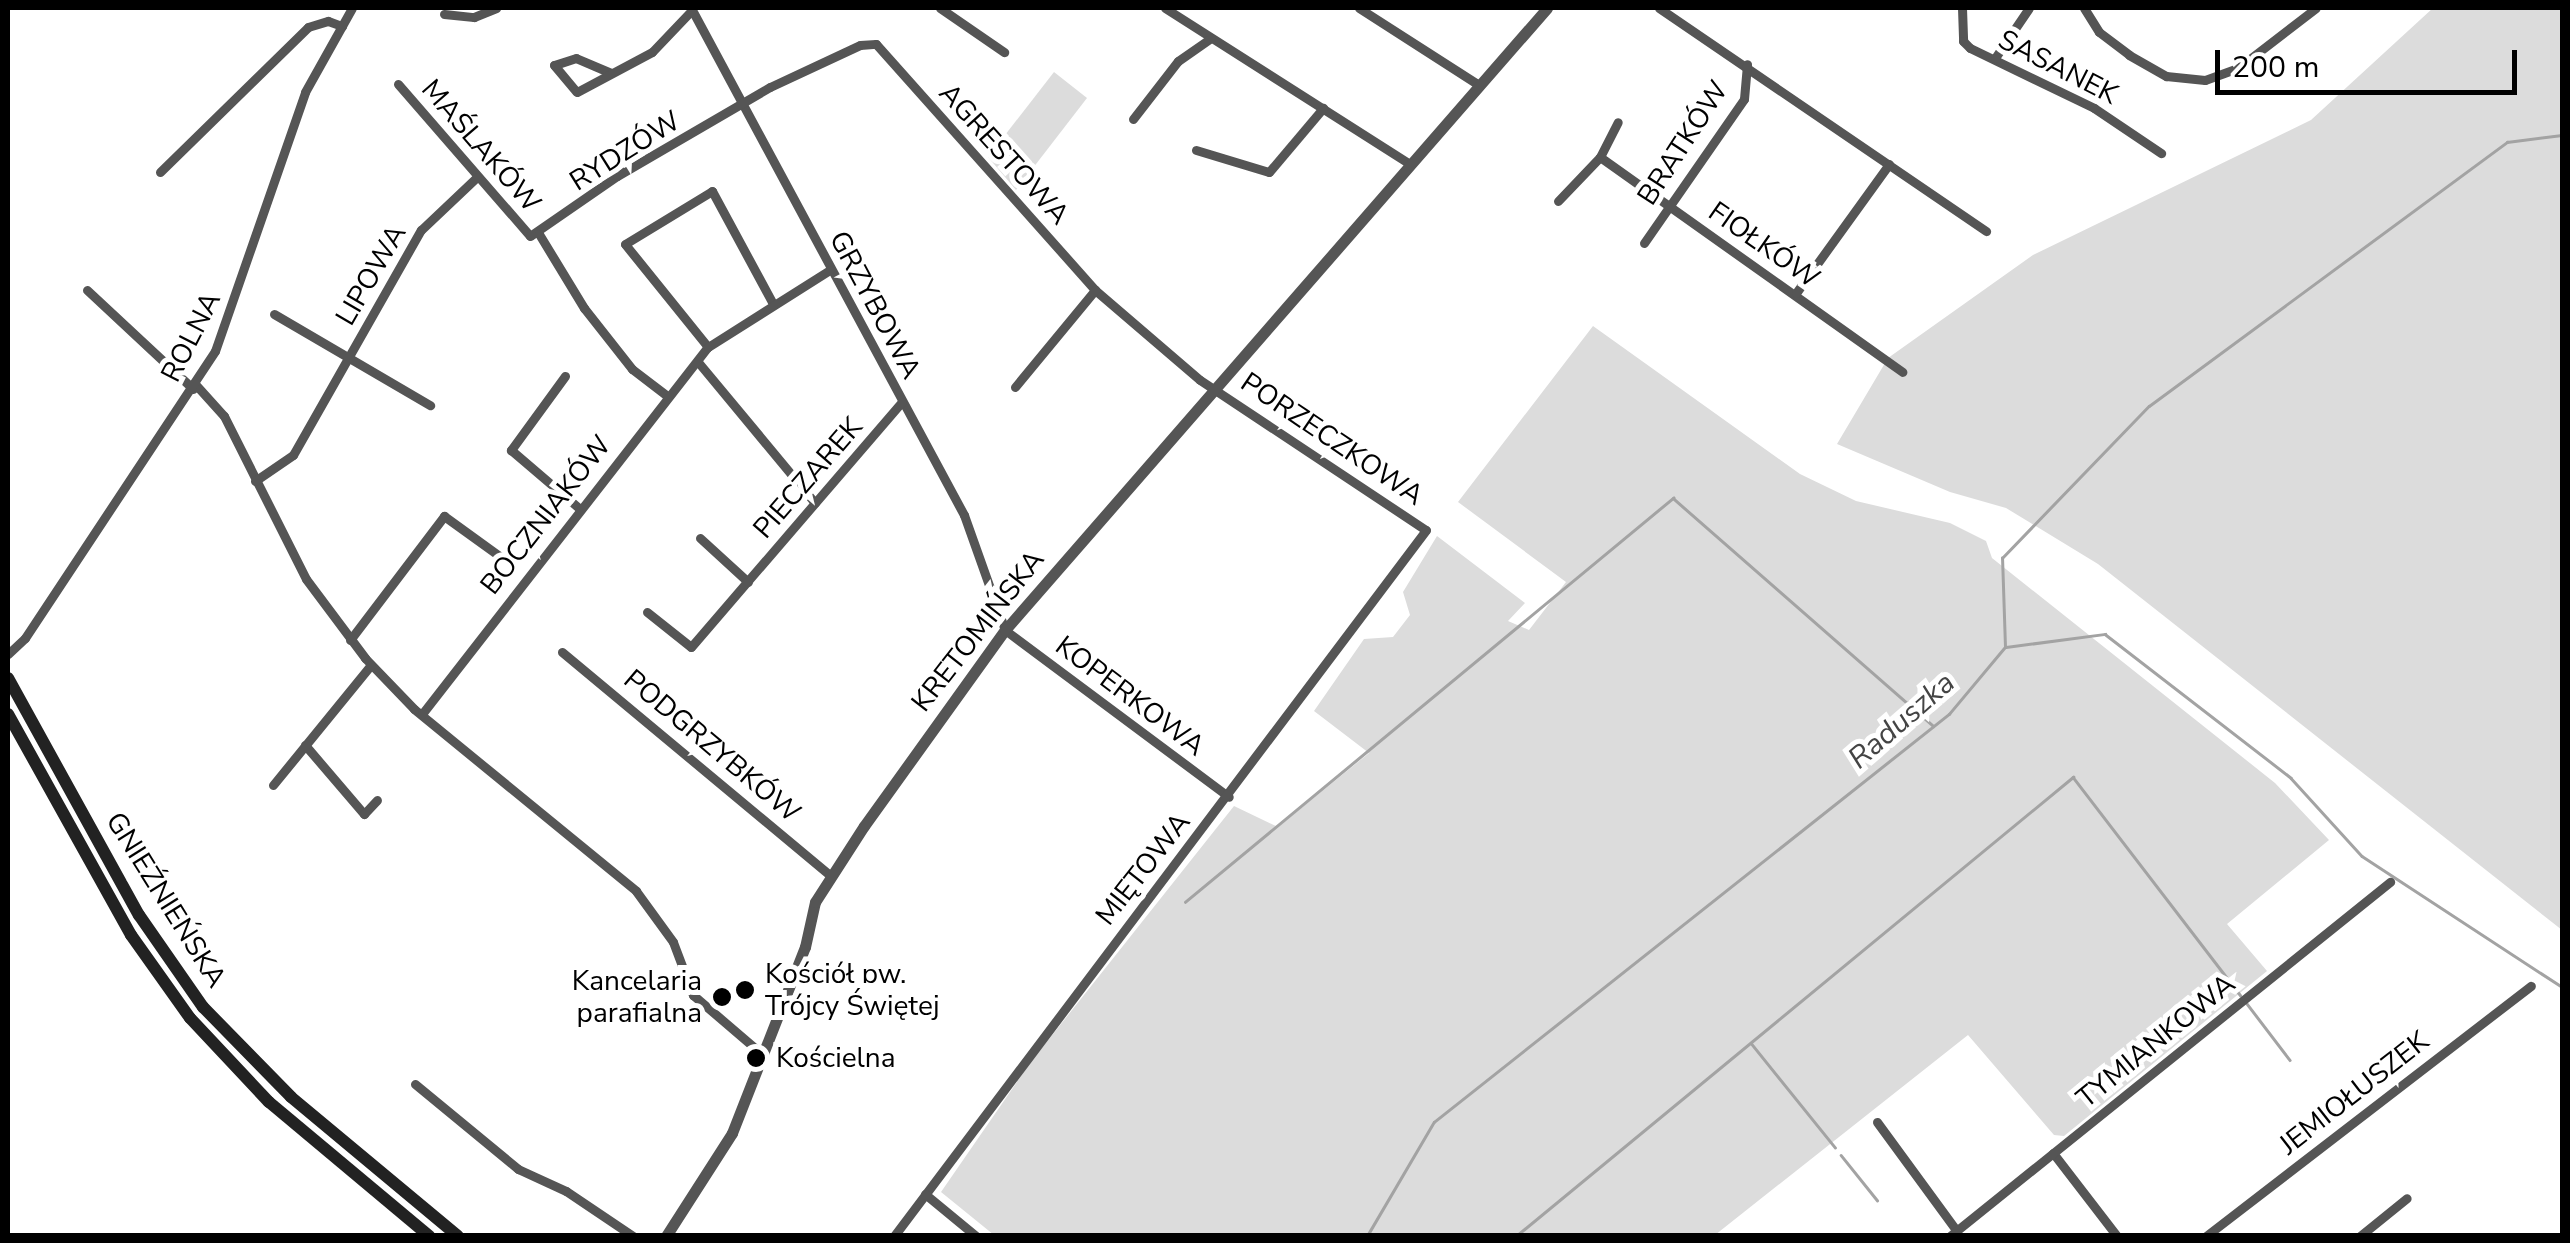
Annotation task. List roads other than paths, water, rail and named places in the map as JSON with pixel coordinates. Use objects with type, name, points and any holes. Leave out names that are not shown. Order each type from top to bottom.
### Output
[{"type":"main road","name":"GNIEŹNIEŃSKA","points":[[8,678],[139,915],[203,1007],[290,1097],[458,1236]]},
{"type":"main road","name":"GNIEŹNIEŃSKA","points":[[8,714],[131,935],[182,1008],[269,1102],[429,1236]]},
{"type":"street","points":[[444,14],[474,17],[496,8]]},
{"type":"street","points":[[610,73],[576,58],[554,65],[577,92],[652,52],[692,8]]},
{"type":"street","name":"GRZYBOWA","points":[[692,8],[964,516],[1005,630]]},
{"type":"street","points":[[940,8],[1004,52]]},
{"type":"street","points":[[1165,8],[1408,163]]},
{"type":"street","points":[[1358,8],[1476,83]]},
{"type":"street","name":"KRETOMIŃSKA","points":[[666,1236],[730,1138],[764,1055],[816,902],[1005,630],[1476,83],[1547,8]]},
{"type":"street","name":"BRATKÓW","points":[[1659,8],[1747,64],[1986,231]]},
{"type":"street","name":"SASANEK","points":[[1962,8],[1963,42],[2094,108],[2161,152]]},
{"type":"street","points":[[1996,58],[2029,8]]},
{"type":"street","points":[[2084,8],[2099,32],[2129,55],[2181,80],[2238,68],[2316,8]]},
{"type":"street","name":"ROLNA","points":[[8,654],[194,387],[234,308],[306,92],[347,10]]},
{"type":"street","points":[[160,172],[308,27],[328,21],[342,26]]},
{"type":"street","points":[[1133,119],[1178,61],[1211,38]]},
{"type":"street","name":"AGRESTOWA","points":[[746,106],[770,87],[860,45],[876,44],[1095,290],[1213,387]]},
{"type":"street","name":"BRATKÓW","points":[[1644,243],[1744,99],[1747,64]]},
{"type":"street","name":"MAŚLAKÓW","points":[[398,84],[477,177],[534,235],[584,308],[632,368],[666,395]]},
{"type":"street","name":"RYDZÓW","points":[[534,235],[618,176],[746,106]]},
{"type":"street","points":[[1196,150],[1269,172],[1322,108]]},
{"type":"street","points":[[1558,200],[1600,156],[1618,122]]},
{"type":"street","name":"FIOŁKÓW","points":[[1600,156],[1670,202],[1902,372]]},
{"type":"street","points":[[1796,293],[1889,164]]},
{"type":"street","name":"LIPOWA","points":[[256,481],[293,455],[421,230],[477,177]]},
{"type":"street","points":[[708,347],[624,244],[712,191],[772,302]]},
{"type":"street","name":"BOCZNIAKÓW","points":[[422,714],[666,395],[708,347],[772,302],[830,270]]},
{"type":"street","points":[[87,290],[224,416],[306,579],[372,665],[422,714],[636,891],[673,942],[693,995],[764,1055]]},
{"type":"street","points":[[1016,386],[1095,290]]},
{"type":"street","name":"LIPOWA","points":[[274,314],[430,404]]},
{"type":"street","points":[[698,362],[816,504]]},
{"type":"street","points":[[564,376],[511,450],[579,508]]},
{"type":"street","name":"PORZECZKOWA","points":[[1213,387],[1426,530]]},
{"type":"street","name":"PIECZAREK","points":[[647,612],[691,647],[902,402]]},
{"type":"street","points":[[350,640],[444,516],[502,558]]},
{"type":"street","name":"MIĘTOWA","points":[[894,1236],[1426,530]]},
{"type":"street","points":[[700,538],[748,582]]},
{"type":"street","name":"KOPERKOWA","points":[[1005,630],[1228,797]]},
{"type":"street","name":"PODGRZYBKÓW","points":[[562,652],[831,876]]},
{"type":"street","points":[[273,786],[372,665]]},
{"type":"street","points":[[305,745],[364,814],[377,800]]},
{"type":"street","name":"TYMIANKOWA","points":[[1953,1233],[2390,882]]},
{"type":"street","name":"JEMIOŁUSZEK","points":[[2206,1236],[2530,986]]},
{"type":"street","points":[[415,1084],[518,1170],[566,1191],[634,1236]]},
{"type":"street","points":[[1877,1122],[1953,1233]]},
{"type":"street","points":[[2053,1154],[2116,1236]]},
{"type":"street","points":[[924,1194],[976,1236]]},
{"type":"street","points":[[2360,1236],[2407,1198]]},
{"type":"waterway","name":"Raduszka","points":[[1367,1236],[1434,1122],[1949,714],[2005,647],[2002,558],[2149,406],[2507,142],[2562,135]]},
{"type":"waterway","points":[[1185,902],[1673,498],[1933,726]]},
{"type":"waterway","points":[[2006,647],[2105,634],[2291,778],[2362,856],[2562,987]]},
{"type":"waterway","points":[[1516,1236],[2073,777],[2240,995]]},
{"type":"waterway","points":[[2245,1001],[2290,1060]]},
{"type":"waterway","points":[[1751,1043],[1835,1147]]},
{"type":"waterway","points":[[1841,1155],[1877,1200]]},
{"type":"place","name":"Kościół pw. Trójcy Świętej","points":[[745,990]]},
{"type":"place","name":"Kancelaria parafialna","points":[[722,997]]},
{"type":"place","name":"Kościelna","points":[[756,1058]]}]
